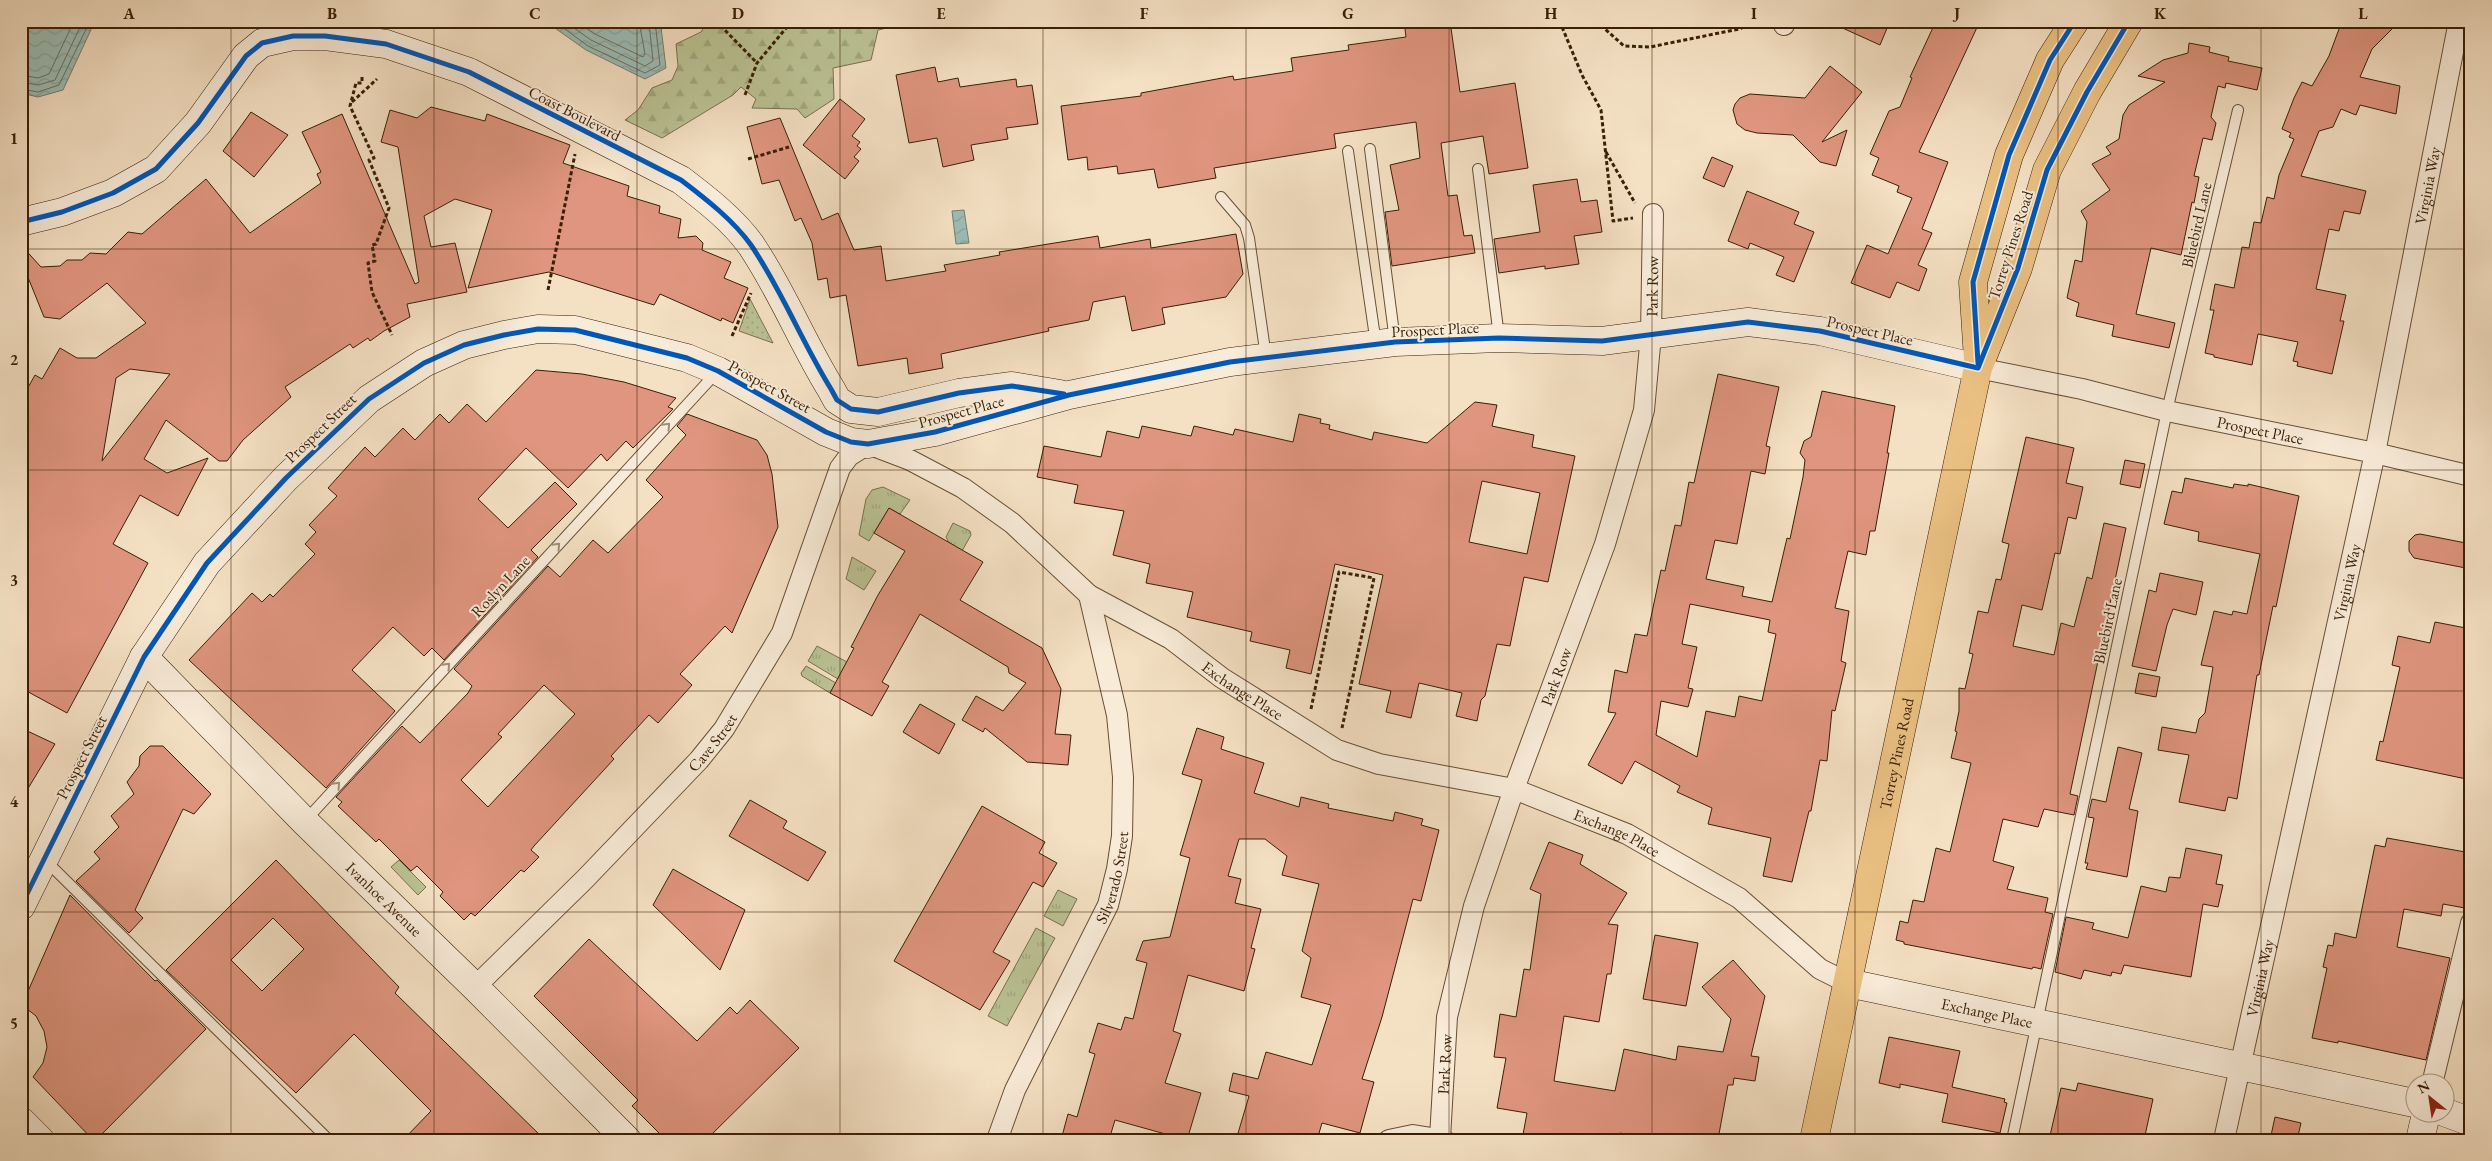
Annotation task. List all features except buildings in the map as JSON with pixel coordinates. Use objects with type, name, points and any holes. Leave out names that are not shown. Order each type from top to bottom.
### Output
[{"type":"main road","name":"Torrey Pines Road","points":[[1978,368],[1973,282],[2009,155],[2050,60],[2075,21]]},
{"type":"main road","name":"Torrey Pines Road","points":[[1814,1140],[1978,368],[2018,268],[2047,170],[2087,92],[2129,21]]},
{"type":"street","name":"Virginia Way","points":[[2224,1140],[2375,453],[2459,21]]},
{"type":"street","name":"Coast Boulevard","points":[[21,222],[62,212],[96,199],[156,169],[198,123],[246,56],[262,43],[293,36],[324,36],[386,44],[469,72],[681,180],[709,201],[750,244],[780,293],[837,400],[851,409],[878,412],[959,393],[1012,386],[1069,395]]},
{"type":"street","name":"Park Row","points":[[1389,1140],[1413,1134],[1442,1139],[1448,1017],[1474,906],[1514,789],[1605,544],[1644,410],[1651,335],[1648,215]]},
{"type":"street","name":"Prospect Place","points":[[868,444],[935,432],[1069,395],[1230,362],[1386,344],[1499,338],[1602,341],[1748,322],[1820,331],[1978,368],[2082,389],[2167,411],[2375,453],[2471,476]]},
{"type":"street","name":"Prospect Street","points":[[21,906],[144,657],[207,563],[286,478],[369,399],[424,363],[464,345],[538,329],[575,330],[687,358],[718,371],[826,432],[851,442],[868,444]]},
{"type":"street","name":"Exchange Place","points":[[868,444],[910,460],[979,499],[1041,548],[1089,595],[1171,639],[1222,678],[1337,750],[1378,764],[1514,789],[1627,834],[1739,898],[1820,969],[1848,982],[2404,1101]]},
{"type":"street","name":"Cave Street","points":[[475,987],[683,777],[724,730],[782,633],[840,468],[849,456],[868,444]]},
{"type":"street","name":"Silverado Street","points":[[997,1140],[1015,1090],[1108,906],[1117,869],[1122,836],[1123,776],[1117,715],[1089,595]]},
{"type":"street","name":"Ivanhoe Avenue","points":[[144,657],[305,822],[475,987],[621,1138]]},
{"type":"street","points":[[2434,1074],[2471,923]]},
{"type":"street","points":[[2454,1108],[2471,1110]]},
{"type":"street","points":[[2454,1116],[2471,1122]]},
{"type":"street","points":[[21,1121],[40,1140]]},
{"type":"street","points":[[2420,1140],[2424,1124]]},
{"type":"lane","name":"Bluebird Lane","points":[[2012,1140],[2167,411],[2238,110]]},
{"type":"lane","points":[[1370,149],[1386,344]]},
{"type":"lane","points":[[1348,151],[1386,344]]},
{"type":"lane","points":[[1478,169],[1499,338]]},
{"type":"lane","points":[[1221,197],[1244,225],[1249,238],[1266,358]]},
{"type":"lane","name":"Roslyn Lane","points":[[305,822],[718,371]]},
{"type":"lane","points":[[43,859],[328,1140]]},
{"type":"path","points":[[716,21],[757,63]]},
{"type":"path","points":[[746,95],[757,63],[792,21]]},
{"type":"path","points":[[1564,21],[1562,27],[1582,75],[1602,110],[1606,150],[1613,220],[1648,215],[1606,150]]},
{"type":"path","points":[[1596,21],[1624,46],[1650,47],[1738,29],[1747,26],[1749,21]]},
{"type":"path","points":[[362,77],[362,83],[356,83],[350,106],[374,158],[369,160],[389,208],[376,244],[372,245],[375,261],[368,263],[372,292],[392,334]]},
{"type":"path","points":[[351,103],[377,79]]},
{"type":"path","points":[[748,159],[789,148]]},
{"type":"path","points":[[548,290],[575,153]]},
{"type":"path","points":[[732,336],[752,290]]},
{"type":"path","points":[[1306,732],[1339,572],[1374,578],[1337,750]]},
{"type":"green space","points":[[708,21],[902,21],[904,24],[878,30],[871,60],[833,68],[834,99],[805,118],[797,109],[752,108],[756,99],[741,87],[733,95],[662,138],[625,120],[638,110],[652,88],[672,80],[678,66],[676,44],[701,32]]},
{"type":"green space","points":[[750,299],[773,343],[739,331]]},
{"type":"green space","points":[[883,487],[910,500],[900,514],[889,508],[869,541],[859,535],[866,499],[872,490]]},
{"type":"green space","points":[[953,523],[970,531],[971,535],[962,551],[949,543],[946,537]]},
{"type":"green space","points":[[852,557],[876,571],[864,590],[846,579]]},
{"type":"green space","points":[[817,646],[847,662],[838,679],[808,661]]},
{"type":"green space","points":[[806,666],[836,683],[830,693],[802,676],[801,673]]},
{"type":"green space","points":[[399,860],[426,887],[418,895],[391,867]]},
{"type":"green space","points":[[1058,890],[1077,899],[1063,926],[1044,916]]},
{"type":"green space","points":[[1036,928],[1055,938],[1007,1026],[988,1016]]},
{"type":"water","points":[[21,21],[95,21],[63,90],[38,97],[21,93]]},
{"type":"water","points":[[545,21],[656,21],[661,27],[666,68],[645,79],[586,50]]},
{"type":"water","points":[[964,210],[969,243],[956,244],[952,211]]},
{"type":"cycle path","points":[[1978,363],[1973,282],[2009,155],[2050,60],[2075,21]]},
{"type":"cycle path","points":[[1978,368],[2018,268],[2047,170],[2087,92],[2129,21]]},
{"type":"cycle path","points":[[21,222],[62,212],[113,193],[156,169],[198,123],[246,56],[262,43],[293,36],[325,36],[386,44],[469,72],[681,180],[728,218],[751,245],[773,280],[837,400],[851,409],[878,412],[959,393],[1012,386],[1064,394]]},
{"type":"cycle path","points":[[21,906],[144,657],[207,563],[286,478],[369,399],[424,363],[464,345],[538,329],[575,330],[687,358],[718,371],[826,432],[851,442],[868,444],[935,432],[1069,395],[1230,362],[1395,342],[1499,338],[1602,341],[1748,322],[1820,331],[1978,368]]}]
